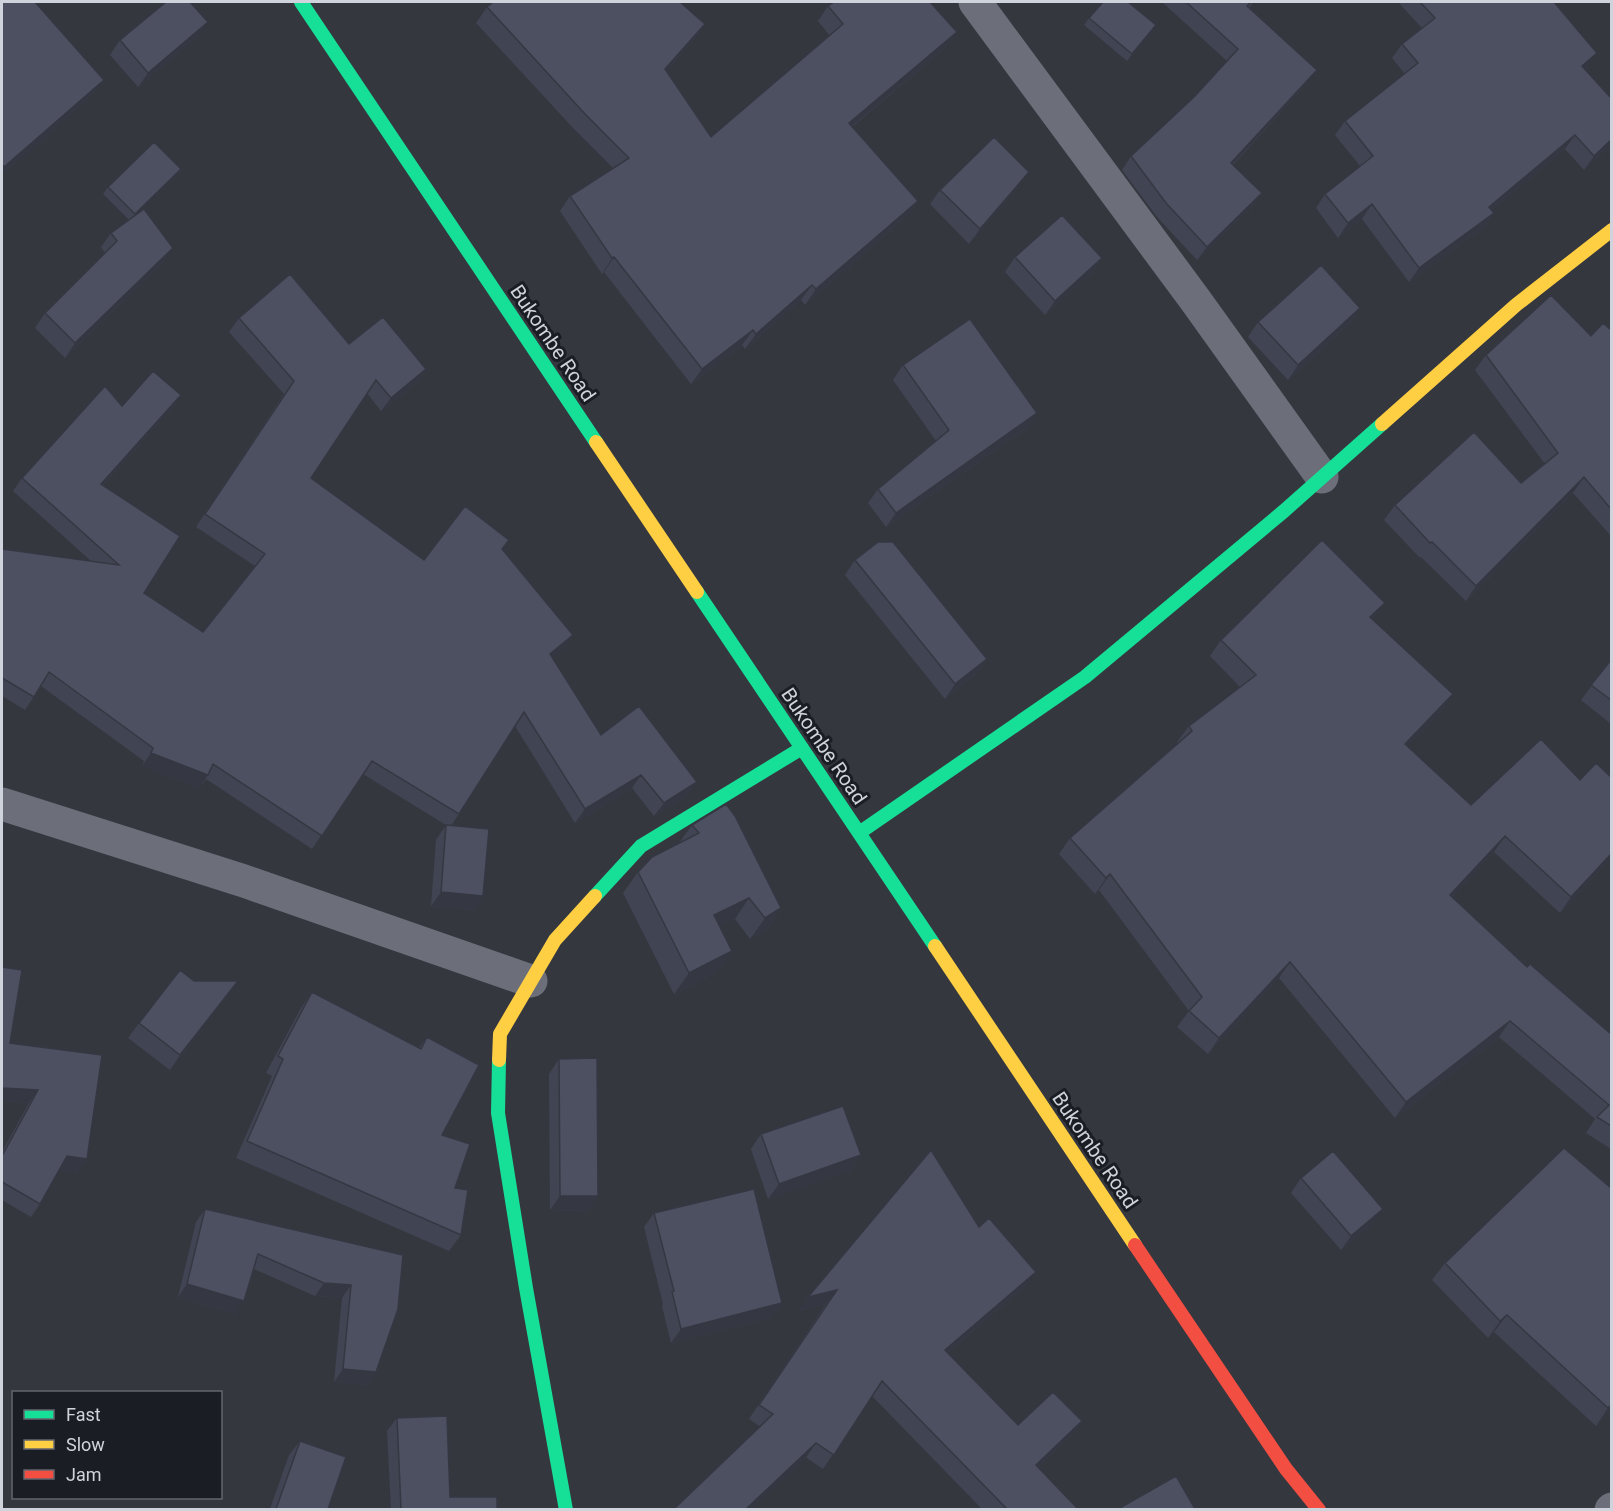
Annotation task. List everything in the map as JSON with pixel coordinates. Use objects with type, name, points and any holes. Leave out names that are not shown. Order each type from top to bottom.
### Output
[{"type":"street","name":"Bukombe Road","points":[[301,2],[1279,1459],[1319,1509]]},
{"type":"street","points":[[975,2],[1196,301],[1322,477]]},
{"type":"street","points":[[859,832],[1085,677],[1275,519],[1516,305],[1611,230]]},
{"type":"street","points":[[566,1509],[526,1288],[498,1113],[500,1034],[555,940],[641,846],[802,748]]},
{"type":"street","points":[[2,804],[244,881],[531,981]]},
{"type":"building","points":[[2,2],[35,2],[104,80],[4,167],[2,164]]},
{"type":"building","points":[[166,2],[190,2],[208,22],[148,73],[120,40]]},
{"type":"building","points":[[493,2],[680,2],[705,24],[665,69],[711,137],[843,24],[828,6],[834,2],[930,2],[957,32],[849,123],[918,201],[816,289],[812,285],[756,334],[753,330],[702,369],[614,257],[612,258],[570,196],[629,158],[585,114],[487,7]]},
{"type":"building","points":[[1103,2],[1128,2],[1156,25],[1132,54],[1089,18]]},
{"type":"building","points":[[1186,2],[1251,2],[1247,6],[1317,70],[1231,163],[1262,193],[1207,247],[1166,203],[1131,156],[1194,97],[1238,49]]},
{"type":"building","points":[[1420,2],[1554,2],[1597,53],[1582,66],[1611,98],[1611,140],[1594,156],[1575,135],[1489,207],[1494,213],[1419,268],[1372,204],[1348,223],[1325,194],[1373,156],[1345,121],[1418,63],[1402,44],[1435,18]]},
{"type":"building","points":[[994,137],[1029,172],[980,229],[940,190]]},
{"type":"building","points":[[154,142],[181,169],[135,214],[108,187]]},
{"type":"building","points":[[144,209],[173,248],[75,343],[45,313],[117,241],[111,233]]},
{"type":"building","points":[[1062,215],[1102,258],[1055,301],[1015,257]]},
{"type":"building","points":[[1321,265],[1360,308],[1298,365],[1258,322]]},
{"type":"building","points":[[290,274],[349,344],[383,317],[426,369],[391,398],[376,380],[311,478],[424,560],[465,506],[509,540],[502,549],[573,635],[550,654],[601,735],[639,706],[697,782],[664,803],[641,775],[585,809],[524,712],[459,814],[372,761],[322,836],[213,764],[208,775],[151,753],[153,748],[49,672],[34,697],[2,678],[2,549],[119,565],[22,478],[105,386],[122,406],[153,371],[181,395],[101,484],[180,536],[144,593],[203,632],[265,554],[205,514],[294,381],[239,318]]},
{"type":"building","points":[[1551,295],[1591,336],[1603,323],[1611,330],[1611,509],[1584,477],[1476,586],[1432,542],[1430,543],[1395,505],[1474,432],[1521,483],[1558,453],[1486,355]]},
{"type":"building","points":[[970,319],[1037,413],[896,513],[878,489],[949,430],[903,365]]},
{"type":"building","points":[[1322,540],[1385,603],[1370,617],[1453,694],[1405,744],[1471,805],[1541,739],[1580,780],[1596,763],[1611,777],[1611,854],[1571,897],[1505,836],[1450,895],[1527,967],[1530,964],[1611,1034],[1611,1126],[1597,1117],[1609,1105],[1510,1021],[1406,1102],[1290,962],[1219,1038],[1189,1011],[1202,997],[1110,874],[1106,878],[1070,838],[1192,731],[1189,726],[1256,675],[1221,640]]},
{"type":"building","points":[[878,542],[893,542],[987,659],[955,684],[855,560]]},
{"type":"building","points":[[1611,660],[1611,700],[1591,685]]},
{"type":"building","points":[[726,804],[735,816],[781,908],[765,918],[749,898],[714,915],[732,951],[689,973],[638,872],[652,857],[699,833],[692,825]]},
{"type":"building","points":[[446,825],[489,829],[483,896],[441,892]]},
{"type":"building","points":[[2,967],[22,970],[10,1043],[102,1055],[87,1159],[67,1156],[40,1204],[2,1182],[2,1156],[38,1090],[2,1088]]},
{"type":"building","points":[[180,970],[194,981],[238,981],[180,1055],[139,1023]]},
{"type":"building","points":[[312,992],[421,1049],[427,1037],[479,1065],[442,1135],[470,1144],[455,1188],[468,1190],[461,1235],[247,1141],[283,1059],[278,1056]]},
{"type":"building","points":[[597,1058],[598,1196],[560,1196],[559,1059]]},
{"type":"building","points":[[843,1106],[861,1155],[779,1184],[761,1134]]},
{"type":"building","points":[[1564,1148],[1611,1188],[1611,1405],[1608,1408],[1507,1315],[1500,1321],[1445,1263]]},
{"type":"building","points":[[931,1150],[979,1227],[989,1218],[1036,1272],[945,1350],[1018,1425],[1053,1392],[1082,1421],[1036,1465],[1078,1509],[1007,1509],[882,1381],[834,1455],[816,1443],[746,1509],[674,1509],[773,1414],[759,1405],[837,1290],[808,1297]]},
{"type":"building","points":[[1333,1151],[1383,1209],[1351,1236],[1301,1178]]},
{"type":"building","points":[[754,1189],[782,1303],[681,1329],[654,1213]]},
{"type":"building","points":[[205,1209],[403,1255],[398,1309],[376,1372],[343,1369],[351,1285],[324,1283],[258,1254],[244,1301],[187,1284]]},
{"type":"building","points":[[447,1416],[450,1497],[497,1497],[497,1509],[401,1509],[397,1418]]},
{"type":"building","points":[[300,1441],[346,1457],[328,1509],[276,1509]]},
{"type":"building","points":[[1176,1476],[1195,1509],[1118,1509]]},
{"type":"traffic: fast","points":[[301,2],[596,442]]},
{"type":"traffic: fast","points":[[859,833],[1085,677],[1284,511],[1382,424]]},
{"type":"traffic: fast","points":[[697,592],[935,946]]},
{"type":"traffic: fast","points":[[595,896],[641,846],[802,748]]},
{"type":"traffic: fast","points":[[499,1060],[498,1113],[526,1288],[566,1510]]},
{"type":"traffic: slow","points":[[1382,424],[1516,305],[1612,230]]},
{"type":"traffic: slow","points":[[596,442],[697,592]]},
{"type":"traffic: slow","points":[[499,1060],[500,1034],[555,940],[595,896]]},
{"type":"traffic: slow","points":[[935,946],[1135,1245]]},
{"type":"traffic: jam","points":[[1135,1245],[1286,1469],[1319,1510]]}]
